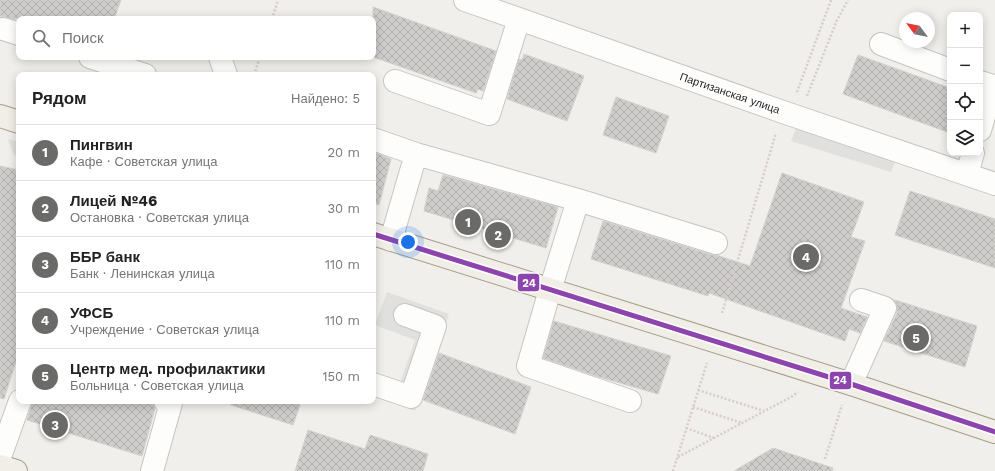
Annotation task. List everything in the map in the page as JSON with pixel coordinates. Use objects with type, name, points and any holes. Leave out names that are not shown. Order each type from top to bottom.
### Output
[{"type":"main road","points":[[0,116],[16,121]]},
{"type":"main road","points":[[382,237],[994,430]]},
{"type":"main road","points":[[0,466],[16,471]]},
{"type":"street","name":"Партизанская улица","points":[[465,0],[792,109],[995,184]]},
{"type":"street","points":[[395,81],[489,114],[520,19]]},
{"type":"street","points":[[881,44],[947,69]]},
{"type":"street","points":[[99,60],[136,72]]},
{"type":"street","points":[[221,60],[225,72]]},
{"type":"street","points":[[983,83],[993,86],[983,120]]},
{"type":"street","points":[[376,140],[416,154],[578,200],[716,243]]},
{"type":"street","points":[[382,237],[416,154]]},
{"type":"street","points":[[967,174],[972,156]]},
{"type":"street","points":[[578,200],[528,366],[630,401]]},
{"type":"street","points":[[851,384],[885,308],[861,300]]},
{"type":"street","points":[[376,385],[411,397],[436,326],[405,315]]},
{"type":"street","points":[[0,456],[19,404]]},
{"type":"street","points":[[152,471],[171,404]]},
{"type":"path","points":[[273,16],[278,0]]},
{"type":"path","points":[[722,312],[831,0]]},
{"type":"path","points":[[792,109],[836,20],[848,0]]},
{"type":"path","points":[[255,72],[259,60]]},
{"type":"path","points":[[673,471],[708,358]]},
{"type":"path","points":[[698,390],[764,411]]},
{"type":"path","points":[[677,458],[791,397]]},
{"type":"path","points":[[825,459],[842,404]]},
{"type":"path","points":[[693,407],[742,423]]},
{"type":"path","points":[[686,428],[714,438]]},
{"type":"shaded area","points":[[798,124],[897,156],[891,172],[791,141]]},
{"type":"shaded area","points":[[8,139],[16,141],[16,155],[14,155]]},
{"type":"shaded area","points":[[387,292],[449,314],[415,411],[393,403],[415,340],[376,325]]},
{"type":"building","points":[[0,0],[121,0],[115,16],[16,16],[16,19],[13,19],[0,16]]},
{"type":"building","points":[[373,7],[496,51],[483,91],[478,89],[476,93],[376,58],[376,16],[373,16]]},
{"type":"building","points":[[524,54],[584,76],[567,121],[507,99],[519,59],[522,60]]},
{"type":"building","points":[[858,55],[947,87],[947,132],[843,94]]},
{"type":"building","points":[[616,97],[669,116],[656,153],[603,135]]},
{"type":"building","points":[[376,153],[391,159],[379,205],[376,204]]},
{"type":"building","points":[[0,166],[16,169],[16,361],[4,399],[0,398]]},
{"type":"building","points":[[782,173],[864,202],[851,237],[865,241],[841,308],[867,317],[860,333],[849,329],[845,341],[709,293],[708,296],[591,259],[603,221],[750,266]]},
{"type":"building","points":[[443,175],[558,207],[546,248],[424,211],[429,188],[438,191]]},
{"type":"building","points":[[910,191],[995,219],[995,268],[895,235]]},
{"type":"building","points":[[895,300],[977,326],[965,367],[884,341],[897,313]]},
{"type":"building","points":[[554,321],[671,356],[658,394],[596,376],[543,358]]},
{"type":"building","points":[[439,353],[531,387],[515,434],[423,400]]},
{"type":"building","points":[[32,404],[153,404],[155,408],[142,456],[27,420]]},
{"type":"building","points":[[297,404],[300,405],[293,425],[231,405]]},
{"type":"building","points":[[308,430],[365,449],[370,435],[428,454],[423,471],[295,471]]},
{"type":"building","points":[[773,448],[833,468],[832,471],[734,471]]},
{"type":"transit line","name":"24","points":[[376,235],[851,384],[995,432]]},
{"type":"place","name":"Пингвин","points":[[468,222]]},
{"type":"place","name":"Лицей №46","points":[[498,235]]},
{"type":"place","name":"УФСБ","points":[[806,257]]},
{"type":"place","name":"Центр мед. профилактики","points":[[916,338]]},
{"type":"place","name":"ББР банк","points":[[55,425]]}]
